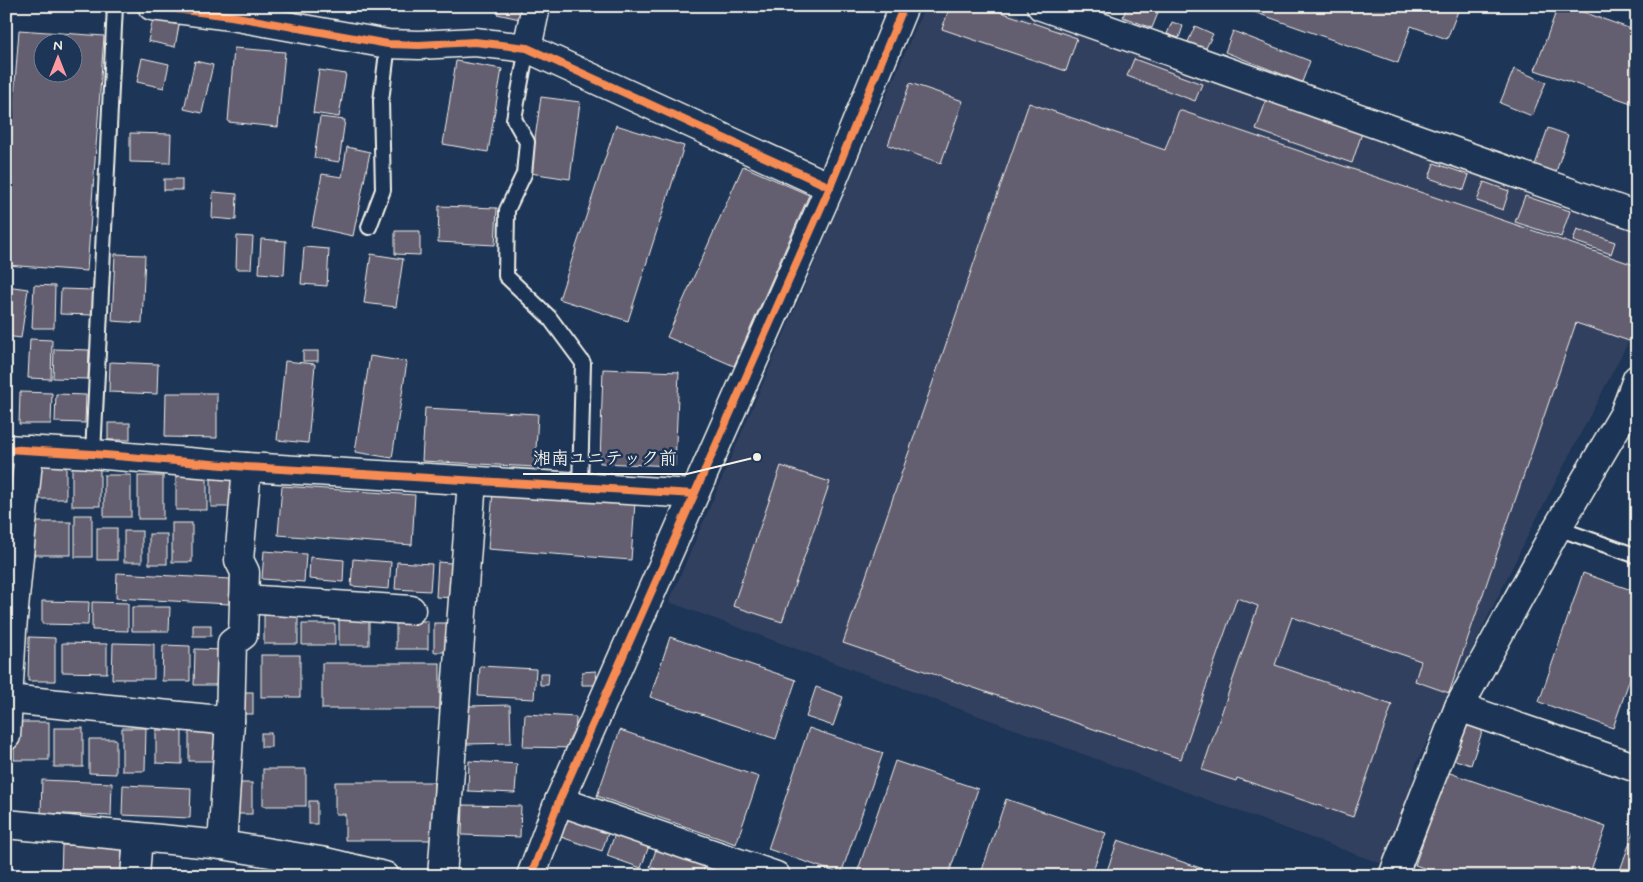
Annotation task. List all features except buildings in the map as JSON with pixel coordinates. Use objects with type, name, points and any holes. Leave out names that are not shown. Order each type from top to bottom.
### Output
[{"type":"street","points":[[152,6],[232,11],[388,44],[419,45],[475,42],[527,48],[830,187]]},
{"type":"street","points":[[527,48],[536,6]]},
{"type":"street","points":[[531,876],[559,801],[830,187],[904,6]]},
{"type":"street","points":[[1041,6],[1637,216]]},
{"type":"street","points":[[1393,876],[1459,707],[1557,528],[1624,414],[1637,379]]},
{"type":"street","points":[[6,736],[18,450],[93,454],[246,467],[694,494]]},
{"type":"street","points":[[222,845],[230,721],[232,644],[242,636],[245,572],[239,560],[246,467]]},
{"type":"street","points":[[442,876],[472,481]]},
{"type":"street","points":[[244,599],[411,610]]},
{"type":"street","points":[[8,699],[230,721]]},
{"type":"street","points":[[1459,707],[1637,768]]},
{"type":"street","points":[[559,801],[776,876]]},
{"type":"street","points":[[6,824],[222,845],[326,862],[384,876]]},
{"type":"street","points":[[135,876],[138,837]]},
{"type":"lane","points":[[93,454],[115,6]]},
{"type":"lane","points":[[369,227],[383,190],[381,101],[388,44]]},
{"type":"lane","points":[[527,48],[514,119],[527,142],[525,166],[524,174],[507,210],[506,276],[549,317],[583,363],[580,487]]},
{"type":"lane","points":[[1557,528],[1637,556]]},
{"type":"shaded area","points":[[925,6],[992,6],[1637,228],[1637,325],[1530,531],[1416,764],[1396,869],[669,602]]},
{"type":"cycle path","points":[[152,6],[231,16],[388,44],[419,45],[475,42],[527,48],[830,187]]},
{"type":"cycle path","points":[[531,876],[559,801],[830,187],[904,6]]},
{"type":"cycle path","points":[[6,449],[247,467],[694,494]]},
{"type":"place","name":"湘南ユニテック前","points":[[757,457]]}]
